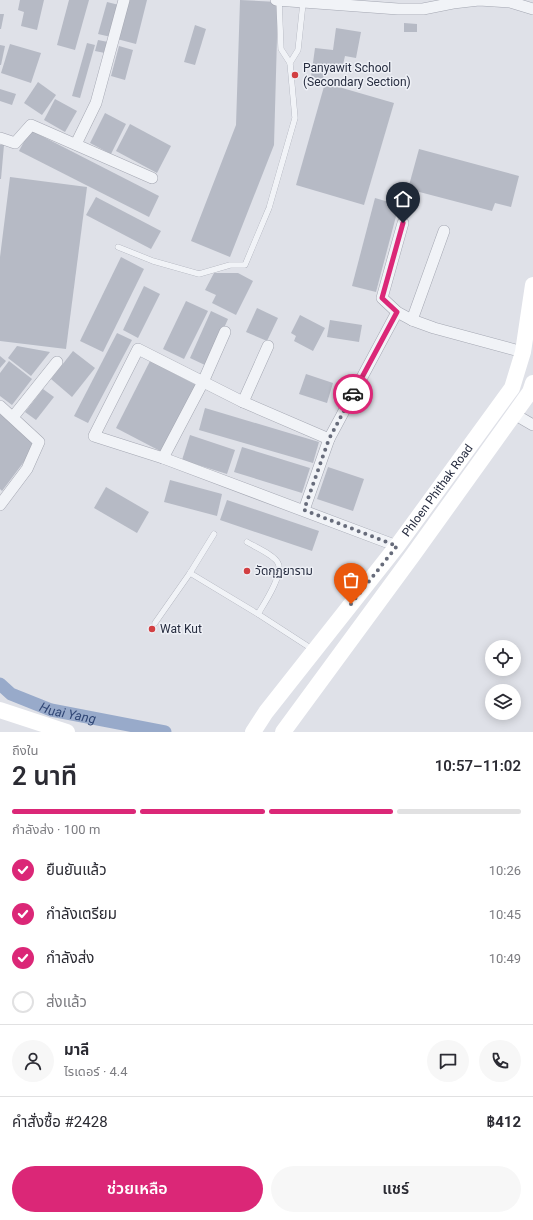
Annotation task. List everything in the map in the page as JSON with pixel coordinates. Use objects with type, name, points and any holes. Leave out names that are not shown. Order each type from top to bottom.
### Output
[{"type":"main road","name":"Phloen Phithak Road","points":[[253,732],[266,712],[397,546],[512,388],[523,352],[533,285]]},
{"type":"main road","name":"Phloen Phithak Road","points":[[283,732],[409,562],[530,392],[533,383]]},
{"type":"main road","points":[[0,710],[67,732]]},
{"type":"street","points":[[76,144],[96,103],[124,0]]},
{"type":"street","points":[[276,0],[410,9],[423,9],[479,0],[510,2],[533,9]]},
{"type":"street","points":[[0,138],[15,143],[30,125],[152,178]]},
{"type":"street","points":[[403,223],[382,298],[397,312],[412,320],[434,328],[523,352]]},
{"type":"street","points":[[412,320],[444,231]]},
{"type":"street","points":[[304,510],[329,439],[397,312]]},
{"type":"street","points":[[163,458],[203,382],[225,332]]},
{"type":"street","points":[[244,402],[268,346]]},
{"type":"street","points":[[329,439],[244,402],[138,349],[94,436],[163,458],[397,546]]},
{"type":"street","points":[[13,417],[57,362]]},
{"type":"street","points":[[0,406],[39,442],[27,469],[0,505]]},
{"type":"street","points":[[514,414],[533,425]]},
{"type":"lane","points":[[118,247],[153,261],[199,274],[230,265],[245,265],[269,208],[295,118],[290,63],[281,49],[279,0]]},
{"type":"lane","points":[[290,63],[298,50],[303,3]]},
{"type":"lane","points":[[155,623],[190,573],[214,534]]},
{"type":"lane","points":[[247,542],[272,558],[278,564],[280,572],[258,614]]},
{"type":"lane","points":[[190,573],[258,614],[314,651]]},
{"type":"building","points":[[20,0],[44,0],[37,30],[21,26],[24,12],[18,10]]},
{"type":"building","points":[[69,0],[89,0],[75,50],[57,45]]},
{"type":"building","points":[[127,0],[147,0],[136,44],[117,39]]},
{"type":"building","points":[[240,0],[278,2],[274,145],[230,257],[191,241],[236,125]]},
{"type":"building","points":[[107,2],[119,5],[111,37],[98,34]]},
{"type":"building","points":[[0,14],[4,14],[1,29],[0,29]]},
{"type":"building","points":[[404,23],[417,24],[417,32],[404,32]]},
{"type":"building","points":[[195,25],[206,29],[195,65],[184,62]]},
{"type":"building","points":[[336,28],[361,32],[356,58],[345,56],[342,69],[325,67],[323,79],[311,77],[315,48],[333,50]]},
{"type":"building","points":[[98,40],[108,42],[105,53],[95,51]]},
{"type":"building","points":[[87,43],[95,45],[80,98],[72,96]]},
{"type":"building","points":[[10,44],[41,53],[31,83],[1,73]]},
{"type":"building","points":[[0,45],[5,46],[1,65],[0,65]]},
{"type":"building","points":[[119,46],[133,50],[125,80],[111,76]]},
{"type":"building","points":[[38,82],[56,95],[42,115],[24,103]]},
{"type":"building","points":[[325,83],[394,103],[364,205],[296,185]]},
{"type":"building","points":[[0,89],[16,94],[12,105],[0,101]]},
{"type":"building","points":[[55,99],[77,111],[65,132],[44,120]]},
{"type":"building","points":[[105,113],[126,124],[111,154],[90,143]]},
{"type":"building","points":[[130,124],[171,146],[157,173],[116,151]]},
{"type":"building","points":[[30,130],[159,196],[149,217],[19,151]]},
{"type":"building","points":[[0,145],[4,145],[1,179],[0,179]]},
{"type":"building","points":[[419,149],[519,176],[511,207],[495,203],[492,211],[408,189]]},
{"type":"building","points":[[10,177],[87,187],[66,349],[0,341],[0,257]]},
{"type":"building","points":[[96,197],[161,231],[151,249],[86,215]]},
{"type":"building","points":[[375,198],[399,205],[376,292],[352,286]]},
{"type":"building","points":[[121,257],[144,269],[103,352],[80,341]]},
{"type":"building","points":[[214,273],[238,273],[253,281],[236,315],[212,303],[216,295],[205,290]]},
{"type":"building","points":[[144,286],[160,294],[138,338],[123,330]]},
{"type":"building","points":[[186,301],[208,311],[184,359],[163,349]]},
{"type":"building","points":[[257,308],[278,318],[267,341],[246,332]]},
{"type":"building","points":[[211,311],[228,319],[207,366],[190,358]]},
{"type":"building","points":[[300,315],[325,328],[313,351],[294,341],[296,336],[291,333]]},
{"type":"building","points":[[330,320],[362,325],[359,342],[327,337]]},
{"type":"building","points":[[117,333],[132,340],[88,423],[74,416]]},
{"type":"building","points":[[17,346],[50,352],[31,376],[8,358]]},
{"type":"building","points":[[73,351],[95,368],[72,397],[51,379]]},
{"type":"building","points":[[0,356],[6,361],[0,368]]},
{"type":"building","points":[[9,361],[32,379],[12,405],[0,396],[0,373]]},
{"type":"building","points":[[150,361],[196,385],[162,452],[116,428]]},
{"type":"building","points":[[306,374],[333,383],[327,403],[299,394]]},
{"type":"building","points":[[43,389],[54,397],[36,420],[25,412]]},
{"type":"building","points":[[205,408],[319,442],[313,463],[199,430]]},
{"type":"building","points":[[0,414],[38,443],[2,491],[0,489]]},
{"type":"building","points":[[190,435],[235,450],[227,474],[182,460]]},
{"type":"building","points":[[242,447],[310,468],[302,493],[234,472]]},
{"type":"building","points":[[328,467],[364,479],[353,511],[317,499]]},
{"type":"building","points":[[170,480],[222,494],[217,516],[164,502]]},
{"type":"building","points":[[106,487],[149,512],[137,533],[94,508]]},
{"type":"building","points":[[227,500],[319,531],[312,551],[220,520]]},
{"type":"waterway","name":"Huai Yang","points":[[0,684],[11,694],[51,710],[165,732]]},
{"type":"way so far","points":[[351,604],[397,546],[304,510],[329,439],[353,394]]},
{"type":"place","name":"Panyawit School (Secondary Section)","points":[[295,75]]},
{"type":"place","name":"วัดกุฏยาราม","points":[[247,571]]},
{"type":"place","name":"Wat Kut","points":[[152,629]]},
{"type":"route","points":[[353,394],[397,312],[382,298],[403,223]]}]
